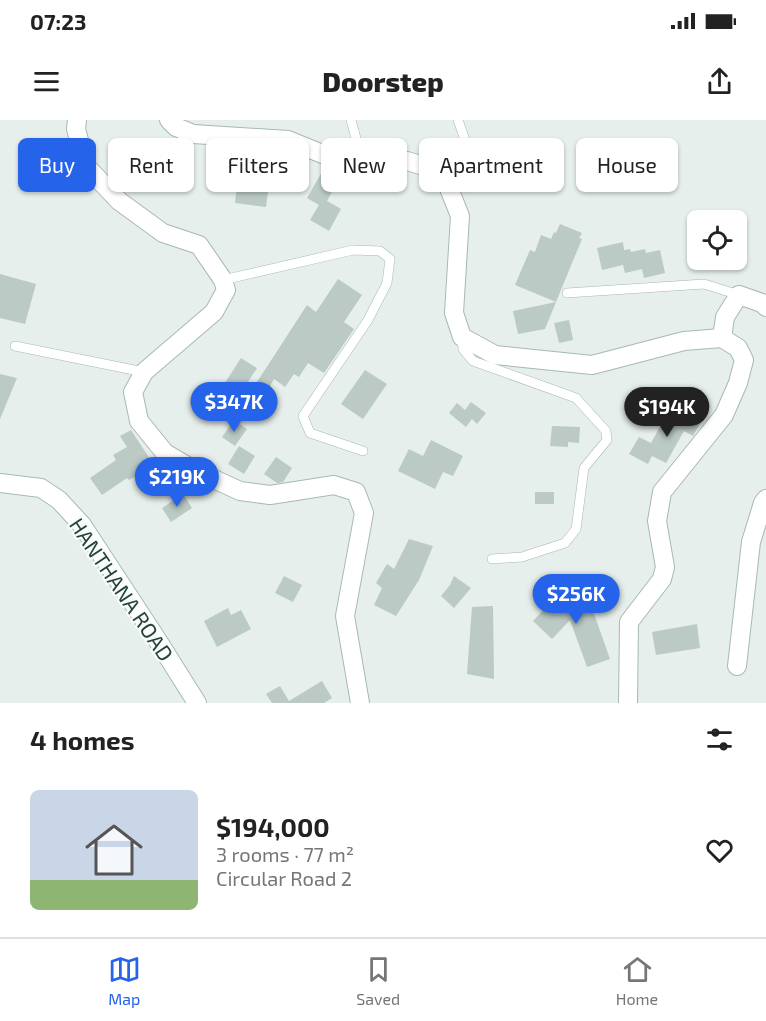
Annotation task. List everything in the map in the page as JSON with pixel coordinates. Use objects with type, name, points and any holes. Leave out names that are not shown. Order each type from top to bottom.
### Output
[{"type":"street","points":[[77,120],[76,129],[86,166],[119,201],[164,233],[199,245],[223,280],[226,290],[214,312],[144,372],[133,392],[140,421],[165,453],[194,470],[240,491],[270,495],[334,485],[356,492],[364,513],[345,616],[360,703]]},
{"type":"street","points":[[170,120],[176,127],[193,134],[288,140],[321,153]]},
{"type":"street","points":[[450,192],[460,216],[454,313],[462,337],[495,355],[592,365],[684,341],[722,338],[738,348],[744,360],[738,383],[724,415],[662,492],[657,521],[665,567],[663,579],[629,622],[628,703]]},
{"type":"street","points":[[722,338],[725,317],[739,295],[762,303],[766,307]]},
{"type":"street","name":"HANTHANA ROAD","points":[[0,483],[41,488],[59,500],[82,525],[197,703]]},
{"type":"street","points":[[736,666],[751,542],[766,499]]},
{"type":"lane","points":[[351,120],[356,138]]},
{"type":"lane","points":[[458,120],[464,138]]},
{"type":"lane","points":[[223,280],[353,250],[380,251],[390,259],[387,283],[368,320],[303,416],[310,433],[363,451]]},
{"type":"lane","points":[[567,293],[704,284],[739,295]]},
{"type":"lane","points":[[462,337],[463,349],[473,361],[576,398],[606,431],[607,440],[584,468],[576,529],[565,543],[522,557],[492,559]]},
{"type":"lane","points":[[15,346],[144,372]]},
{"type":"building","points":[[321,174],[321,192],[332,192],[327,201],[341,209],[329,231],[310,220],[319,205],[307,198]]},
{"type":"building","points":[[236,192],[268,192],[266,207],[235,203]]},
{"type":"building","points":[[560,224],[582,233],[579,238],[582,239],[556,302],[515,285],[530,250],[535,252],[541,235],[551,239]]},
{"type":"building","points":[[623,242],[624,250],[630,249],[631,252],[645,249],[646,253],[660,250],[665,273],[644,278],[642,269],[625,273],[623,265],[602,270],[597,248]]},
{"type":"building","points":[[0,274],[36,284],[25,324],[0,318]]},
{"type":"building","points":[[338,279],[362,295],[344,322],[354,329],[324,373],[308,363],[299,377],[294,374],[285,387],[274,379],[268,389],[257,382],[307,305],[316,312]]},
{"type":"building","points":[[556,302],[545,329],[518,334],[513,311]]},
{"type":"building","points":[[569,320],[573,340],[559,343],[554,323]]},
{"type":"building","points":[[241,358],[257,368],[237,399],[221,389]]},
{"type":"building","points":[[365,370],[387,384],[363,419],[341,404]]},
{"type":"building","points":[[0,374],[17,378],[0,419]]},
{"type":"building","points":[[471,402],[486,413],[477,424],[472,419],[466,427],[449,413],[457,403],[465,410]]},
{"type":"building","points":[[681,406],[703,418],[693,436],[684,431],[666,463],[652,456],[648,464],[629,454],[639,437],[651,443],[660,427],[667,431]]},
{"type":"building","points":[[234,420],[247,429],[235,446],[222,437]]},
{"type":"building","points":[[552,426],[580,427],[579,443],[568,442],[568,447],[550,446]]},
{"type":"building","points":[[131,430],[154,465],[129,480],[127,478],[102,495],[90,478],[116,460],[113,455],[127,447],[120,436]]},
{"type":"building","points":[[431,440],[463,456],[453,476],[443,472],[435,489],[398,471],[409,449],[423,456]]},
{"type":"building","points":[[239,446],[255,456],[244,474],[228,464]]},
{"type":"building","points":[[276,457],[292,468],[283,482],[277,483],[264,474]]},
{"type":"building","points":[[535,492],[554,492],[554,504],[535,504]]},
{"type":"building","points":[[183,494],[192,508],[171,522],[162,508]]},
{"type":"building","points":[[409,539],[433,546],[419,580],[396,616],[374,605],[382,588],[376,583],[387,564],[394,569]]},
{"type":"building","points":[[284,576],[302,585],[293,602],[275,593]]},
{"type":"building","points":[[454,576],[471,588],[454,608],[441,596]]},
{"type":"building","points":[[562,590],[578,604],[588,594],[597,603],[592,608],[610,659],[587,667],[570,620],[552,639],[533,621]]},
{"type":"building","points":[[493,606],[494,679],[467,674],[472,607]]},
{"type":"building","points":[[228,608],[231,615],[241,610],[251,629],[217,647],[204,621]]},
{"type":"building","points":[[697,624],[700,648],[656,655],[652,632]]},
{"type":"building","points":[[322,681],[332,698],[324,703],[272,703],[266,694],[280,686],[289,701]]}]
